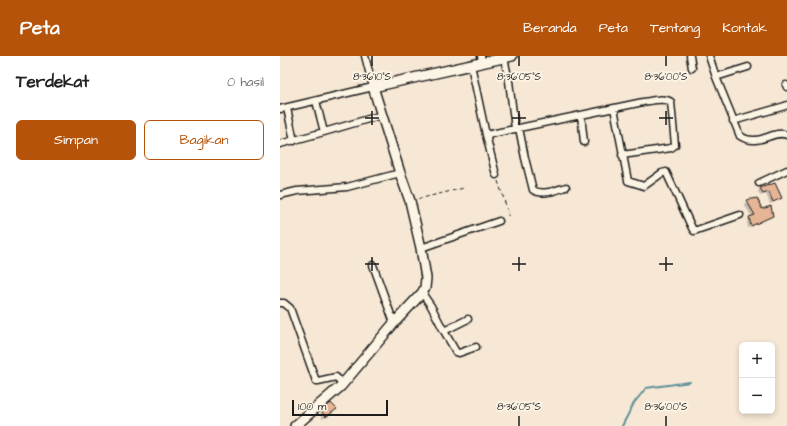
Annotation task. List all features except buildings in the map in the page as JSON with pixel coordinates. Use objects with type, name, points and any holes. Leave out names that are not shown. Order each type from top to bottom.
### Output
[{"type":"street","points":[[295,426],[343,384],[393,320],[422,293],[425,288],[426,278],[421,248],[410,201],[373,87],[365,56]]},
{"type":"street","points":[[690,56],[692,68]]},
{"type":"street","points":[[709,56],[739,135],[746,139],[756,141],[782,134],[787,135]]},
{"type":"street","points":[[280,109],[471,65],[481,59],[508,57],[508,81],[517,129],[533,190],[538,192],[547,192],[566,187]]},
{"type":"street","points":[[471,65],[496,175]]},
{"type":"street","points":[[716,77],[748,67]]},
{"type":"street","points":[[486,135],[614,108],[663,100],[668,100],[671,102],[675,145],[671,148],[622,155]]},
{"type":"street","points":[[316,101],[324,132]]},
{"type":"street","points":[[733,121],[785,106],[787,104]]},
{"type":"street","points":[[287,108],[294,141]]},
{"type":"street","points":[[614,108],[627,180],[644,186],[663,172],[667,173],[694,231],[740,215]]},
{"type":"street","points":[[280,144],[382,115]]},
{"type":"street","points":[[581,115],[584,142]]},
{"type":"street","points":[[759,183],[787,170]]},
{"type":"street","points":[[280,195],[297,191],[347,187],[400,173]]},
{"type":"street","points":[[421,248],[499,221]]},
{"type":"street","points":[[373,265],[393,320]]},
{"type":"street","points":[[422,293],[431,306],[444,332],[457,353],[476,347]]},
{"type":"street","points":[[280,302],[290,308],[316,381],[336,376],[343,384]]},
{"type":"street","points":[[444,332],[468,319]]},
{"type":"path","points":[[496,175],[508,216]]},
{"type":"path","points":[[410,201],[464,188]]},
{"type":"waterway","points":[[622,426],[634,403],[646,388],[690,382]]}]
